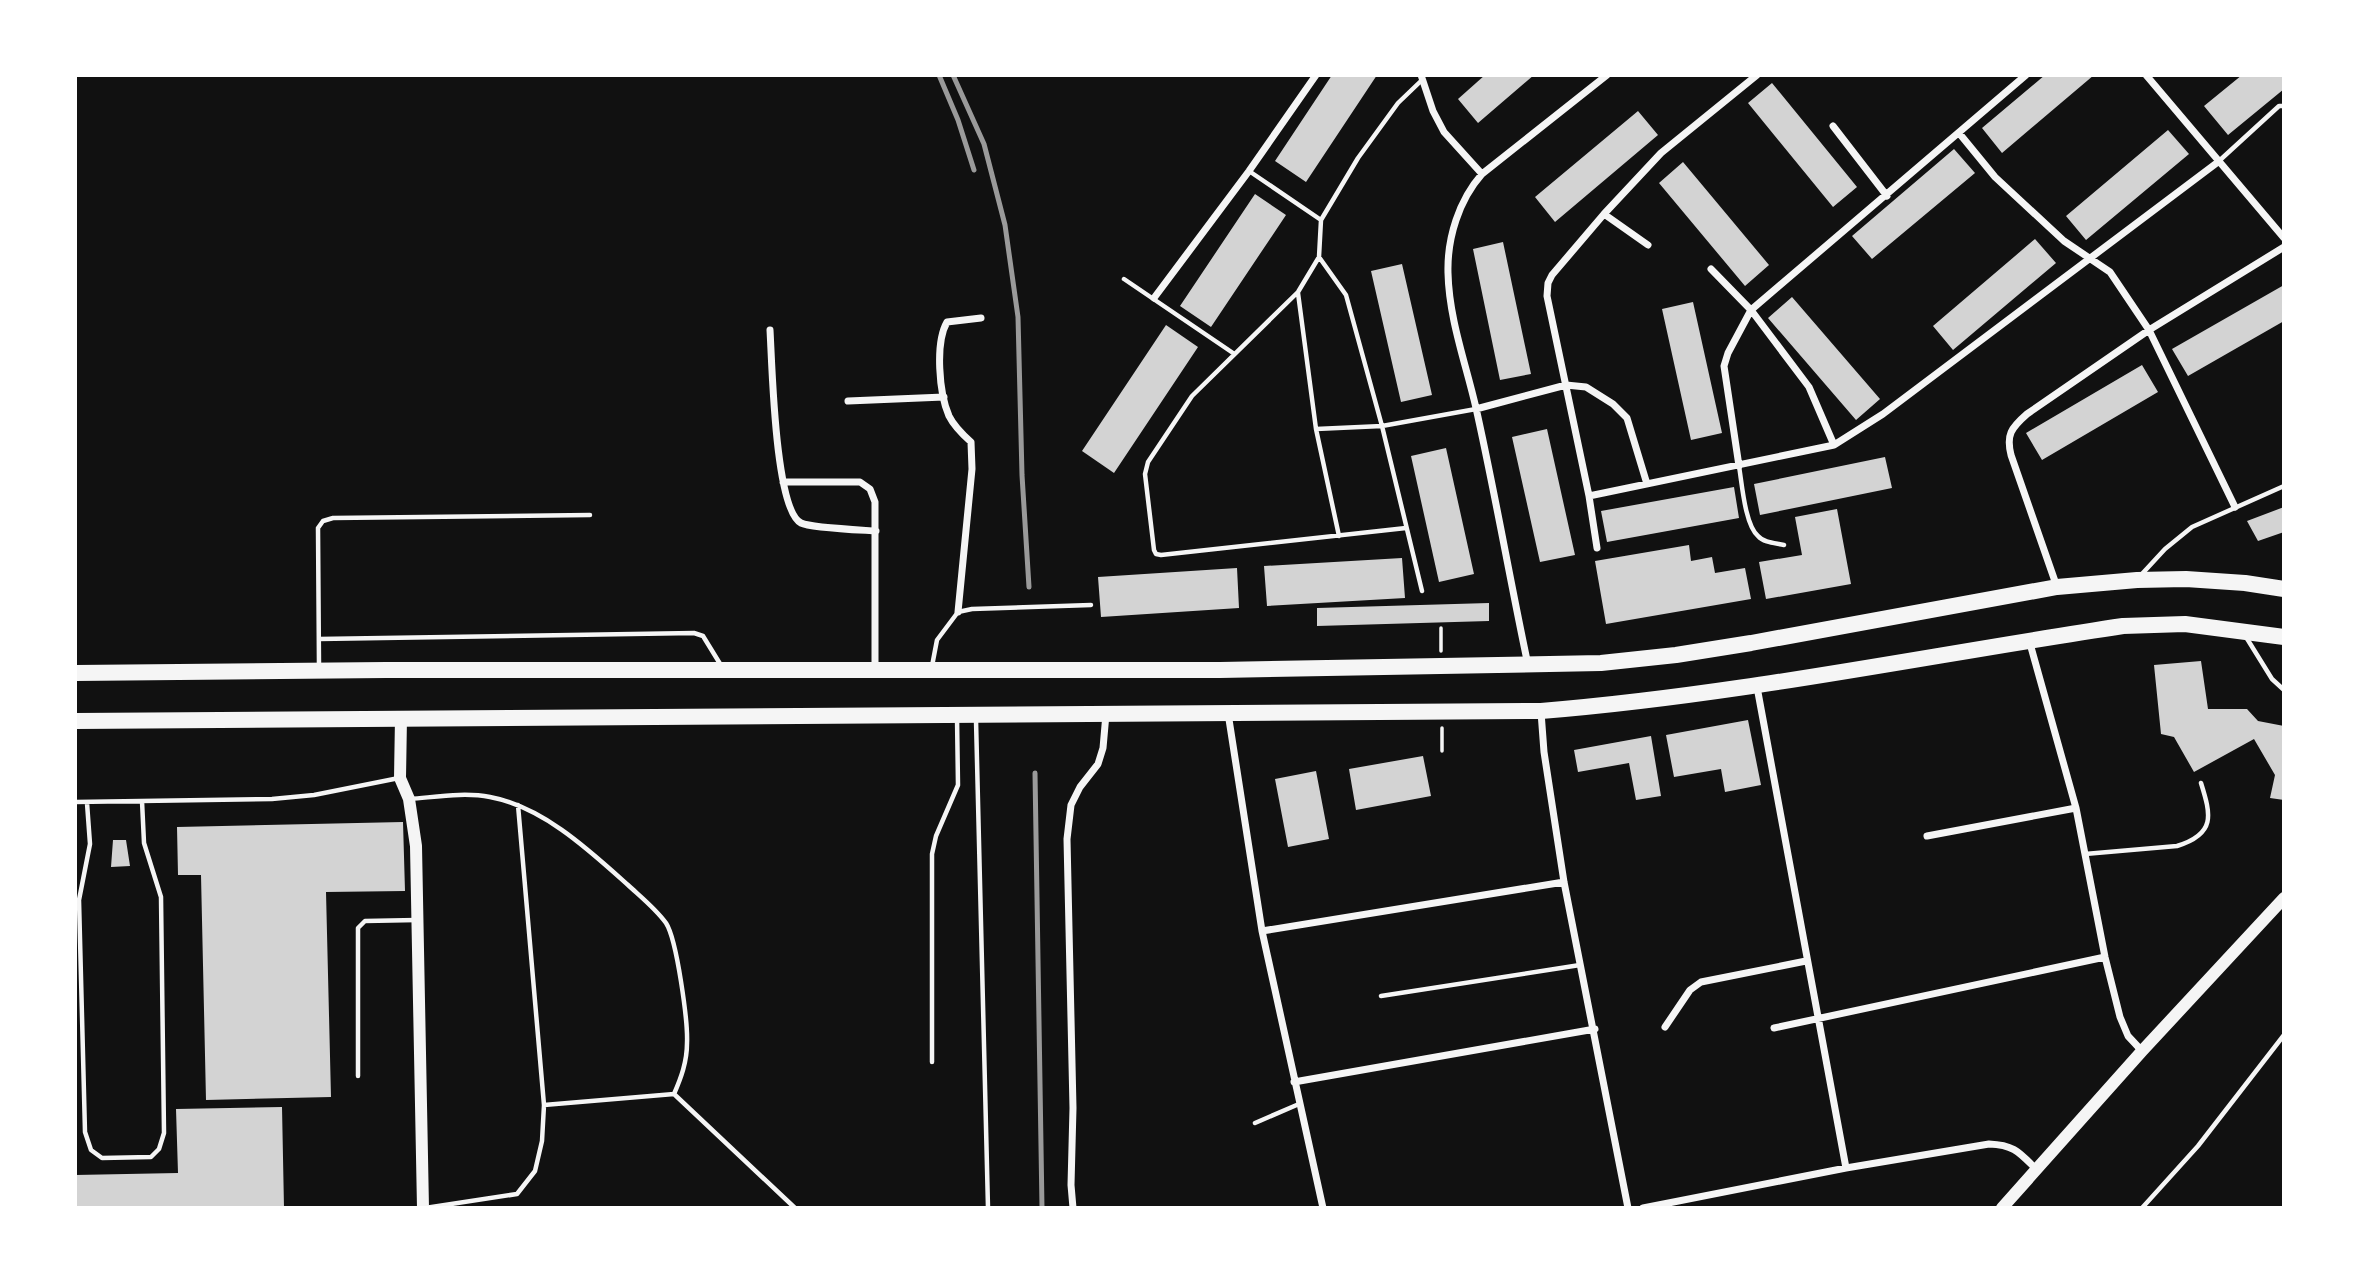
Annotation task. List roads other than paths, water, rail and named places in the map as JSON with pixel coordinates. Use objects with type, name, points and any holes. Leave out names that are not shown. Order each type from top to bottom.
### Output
[{"type":"main road","points":[[75,673],[319,670],[931,671],[1528,666],[1601,663],[1676,655],[2057,587],[2186,579],[2284,589]]},
{"type":"main road","points":[[75,721],[1541,711],[1680,698],[1758,687],[2123,626],[2185,624],[2284,637]]},
{"type":"street","points":[[1154,299],[1316,75]]},
{"type":"street","points":[[1528,666],[1476,409],[1452,315],[1448,271],[1452,238],[1469,188],[1482,174],[1607,75]]},
{"type":"street","points":[[1597,548],[1589,496],[1547,296],[1548,283],[1604,214],[1661,153],[1757,75]]},
{"type":"street","points":[[1739,466],[1724,366],[1751,310],[2026,75]]},
{"type":"street","points":[[2147,75],[2284,238]]},
{"type":"street","points":[[1423,77],[1433,111],[1444,132],[1482,174]]},
{"type":"street","points":[[1833,126],[1886,196]]},
{"type":"street","points":[[1959,133],[1995,177],[2064,241],[2110,272],[2149,330],[2235,508]]},
{"type":"street","points":[[1589,496],[1834,445],[1883,414],[2218,162]]},
{"type":"street","points":[[1604,214],[1648,245]]},
{"type":"street","points":[[2057,587],[2011,455],[2007,440],[2012,427],[2026,414],[2149,330],[2284,247]]},
{"type":"street","points":[[1711,269],[1751,310],[1809,387],[1834,445]]},
{"type":"street","points":[[958,612],[972,469],[971,442],[948,414],[940,377],[941,332],[947,321],[981,318]]},
{"type":"street","points":[[770,330],[780,471],[792,516],[803,524],[876,531]]},
{"type":"street","points":[[1476,409],[1566,385],[1586,387],[1613,404],[1627,418],[1647,484]]},
{"type":"street","points":[[848,401],[944,397]]},
{"type":"street","points":[[783,482],[860,482],[870,489],[875,502],[876,531],[875,671]]},
{"type":"street","points":[[2029,640],[2076,808],[2105,957],[2120,1017],[2128,1036],[2142,1051]]},
{"type":"street","points":[[1758,687],[1846,1168]]},
{"type":"street","points":[[1541,711],[1544,752],[1564,882],[1595,1028],[1628,1208]]},
{"type":"street","points":[[1228,712],[1262,931],[1323,1208]]},
{"type":"street","points":[[1073,1208],[1067,839],[1071,805],[1080,787],[1098,764],[1104,748],[1105,713]]},
{"type":"street","points":[[401,718],[400,778],[409,799],[416,846],[424,1208]]},
{"type":"street","points":[[1927,836],[2076,808]]},
{"type":"street","points":[[1262,931],[1564,882]]},
{"type":"street","points":[[2003,1208],[2142,1051],[2284,898]]},
{"type":"street","points":[[1774,1028],[2105,957]]},
{"type":"street","points":[[1665,1027],[1690,990],[1701,982],[1806,961]]},
{"type":"street","points":[[1294,1082],[1595,1028]]},
{"type":"street","points":[[1643,1208],[1846,1168],[1989,1144],[2006,1145],[2017,1150],[2036,1169]]},
{"type":"lane","points":[[1406,528],[1156,554],[1145,474],[1148,462],[1192,396],[1298,292],[1319,257],[1321,220],[1358,158],[1398,103],[1423,77]]},
{"type":"lane","points":[[2218,162],[2279,106],[2284,106]]},
{"type":"lane","points":[[1249,171],[1321,220]]},
{"type":"lane","points":[[1319,257],[1346,295],[1382,426],[1422,591]]},
{"type":"lane","points":[[1124,279],[1233,354]]},
{"type":"lane","points":[[1298,292],[1317,429],[1339,536]]},
{"type":"lane","points":[[1317,429],[1382,426],[1476,409]]},
{"type":"lane","points":[[1739,466],[1750,525],[1764,541],[1784,545]]},
{"type":"lane","points":[[2137,580],[2165,549],[2192,527],[2284,486]]},
{"type":"lane","points":[[319,670],[318,528],[323,522],[334,518],[590,515]]},
{"type":"lane","points":[[931,671],[937,640],[958,612],[972,609],[1091,605]]},
{"type":"lane","points":[[2242,630],[2272,679],[2284,690]]},
{"type":"lane","points":[[319,639],[694,633],[703,636],[724,670]]},
{"type":"lane","points":[[975,715],[988,1208]]},
{"type":"lane","points":[[932,1062],[932,854],[936,836],[958,785],[957,716]]},
{"type":"lane","points":[[75,802],[272,799],[314,795],[400,778]]},
{"type":"lane","points":[[2085,854],[2177,846],[2191,842],[2208,822],[2210,810],[2201,783]]},
{"type":"lane","points":[[409,799],[459,795],[490,797],[518,805],[567,833],[611,870],[667,924],[676,947],[688,1042],[684,1070],[674,1094]]},
{"type":"lane","points":[[88,803],[90,844],[79,900],[85,1132],[90,1150],[102,1158],[151,1157],[159,1149],[164,1133],[161,897],[144,843],[142,802]]},
{"type":"lane","points":[[424,1208],[517,1194],[535,1171],[542,1141],[544,1105],[518,805]]},
{"type":"lane","points":[[358,1076],[358,928],[365,921],[418,920]]},
{"type":"lane","points":[[1381,996],[1581,965]]},
{"type":"lane","points":[[2141,1208],[2198,1146],[2284,1035]]},
{"type":"lane","points":[[544,1105],[674,1094],[795,1208]]},
{"type":"lane","points":[[1255,1123],[1298,1104]]},
{"type":"railway","points":[[939,75],[958,120],[974,170]]},
{"type":"railway","points":[[953,75],[984,144],[1005,225],[1018,317],[1022,475],[1029,587]]},
{"type":"railway","points":[[1035,773],[1042,1208]]}]
